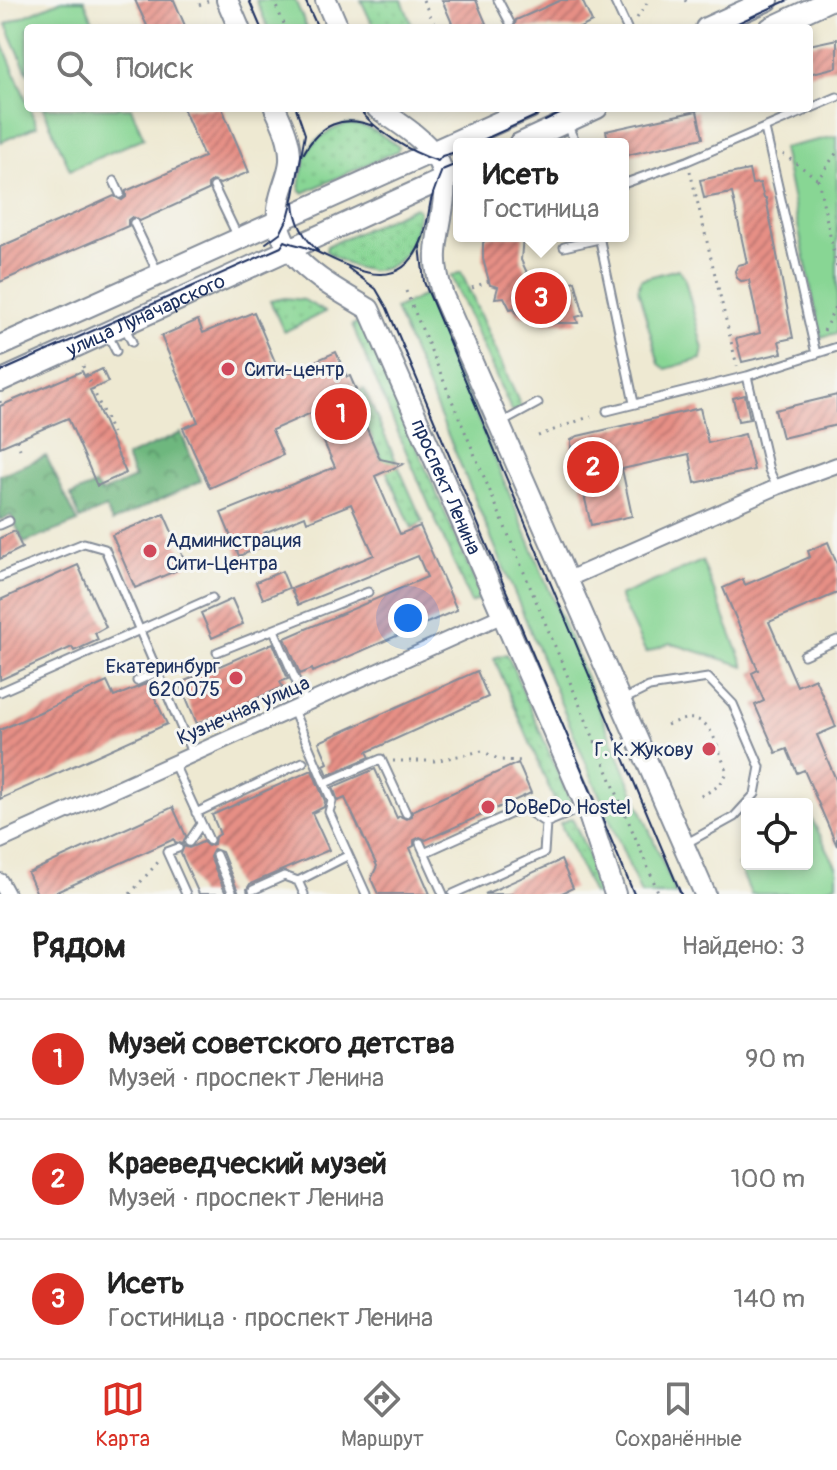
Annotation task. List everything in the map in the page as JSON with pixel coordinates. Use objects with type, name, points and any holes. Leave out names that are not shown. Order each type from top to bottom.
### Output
[{"type":"main road","points":[[227,0],[237,24]]},
{"type":"main road","points":[[326,0],[336,24]]},
{"type":"main road","points":[[715,24],[768,0]]},
{"type":"main road","points":[[779,24],[830,0]]},
{"type":"main road","points":[[277,112],[285,130],[290,163],[278,206],[279,222]]},
{"type":"main road","points":[[382,112],[433,153],[451,175],[436,255],[437,277],[443,296],[705,894]]},
{"type":"main road","points":[[465,138],[521,112]]},
{"type":"main road","points":[[532,138],[588,112]]},
{"type":"main road","points":[[433,153],[453,144]]},
{"type":"main road","name":"улица Луначарского","points":[[0,346],[433,153]]},
{"type":"main road","name":"улица Луначарского","points":[[0,381],[120,338],[291,250],[451,175]]},
{"type":"main road","name":"проспект Ленина","points":[[279,222],[291,250],[316,277],[369,309],[586,806],[615,894]]},
{"type":"street","points":[[566,580],[777,487],[837,465]]},
{"type":"street","name":"Кузнечная улица","points":[[0,841],[503,615]]},
{"type":"street","points":[[0,881],[7,894]]},
{"type":"lane","points":[[614,0],[625,24]]},
{"type":"lane","points":[[500,1],[510,23]]},
{"type":"lane","points":[[813,108],[837,97]]},
{"type":"lane","points":[[629,182],[803,112]]},
{"type":"lane","points":[[566,122],[573,138]]},
{"type":"lane","points":[[765,129],[816,354]]},
{"type":"lane","points":[[114,181],[120,194]]},
{"type":"lane","points":[[214,187],[240,240]]},
{"type":"lane","points":[[134,223],[160,276]]},
{"type":"lane","points":[[564,247],[583,242]]},
{"type":"lane","points":[[600,242],[634,403]]},
{"type":"lane","points":[[607,411],[744,376],[837,347]]},
{"type":"lane","points":[[744,376],[769,470],[777,487]]},
{"type":"lane","points":[[499,424],[538,403]]},
{"type":"lane","points":[[0,525],[9,521]]},
{"type":"lane","points":[[0,577],[84,543],[105,549],[193,755]]},
{"type":"lane","points":[[217,652],[368,592]]},
{"type":"lane","points":[[0,692],[212,598]]},
{"type":"lane","points":[[274,630],[332,801],[329,812],[366,894]]},
{"type":"lane","points":[[804,655],[837,640]]},
{"type":"lane","points":[[137,681],[157,672]]},
{"type":"lane","points":[[619,702],[649,687],[708,678],[733,704],[760,767],[755,794],[734,817],[683,845]]},
{"type":"lane","points":[[325,783],[381,759],[406,813]]},
{"type":"lane","points":[[196,813],[303,762]]},
{"type":"lane","points":[[174,764],[209,840]]},
{"type":"lane","points":[[546,823],[586,806]]},
{"type":"lane","points":[[424,853],[523,808],[546,823]]},
{"type":"lane","points":[[453,894],[544,853],[546,823]]},
{"type":"lane","points":[[189,842],[201,824]]},
{"type":"lane","points":[[420,843],[443,894]]},
{"type":"lane","points":[[178,848],[167,852],[186,894]]},
{"type":"lane","points":[[216,855],[233,894]]},
{"type":"lane","points":[[298,881],[347,856]]},
{"type":"lane","points":[[253,890],[284,876],[298,881],[304,894]]},
{"type":"path","points":[[199,5],[210,0]]},
{"type":"path","points":[[273,0],[284,24]]},
{"type":"path","points":[[423,0],[434,24]]},
{"type":"path","points":[[636,19],[649,0]]},
{"type":"path","points":[[685,0],[689,6]]},
{"type":"path","points":[[818,179],[837,152]]},
{"type":"path","points":[[783,154],[818,179],[837,268]]},
{"type":"path","points":[[687,161],[744,376]]},
{"type":"path","points":[[472,288],[489,281]]},
{"type":"path","points":[[406,291],[659,894]]},
{"type":"path","points":[[816,354],[837,302]]},
{"type":"path","points":[[83,366],[112,433]]},
{"type":"path","points":[[538,436],[591,416]]},
{"type":"path","points":[[17,440],[20,449]]},
{"type":"path","points":[[667,725],[684,717],[699,718],[706,724],[727,771],[725,779],[716,788],[699,797]]},
{"type":"path","points":[[381,759],[434,761],[482,751],[500,760],[525,761]]},
{"type":"path","points":[[130,894],[167,852]]},
{"type":"green space","points":[[62,0],[84,0],[94,24],[24,24],[24,65],[6,24]]},
{"type":"green space","points":[[256,0],[295,0],[305,24],[266,24]]},
{"type":"green space","points":[[361,0],[402,0],[411,24],[372,24]]},
{"type":"green space","points":[[0,43],[24,95],[24,112],[31,112],[37,126],[1,142]]},
{"type":"green space","points":[[45,112],[133,112],[144,138],[70,170]]},
{"type":"green space","points":[[347,124],[368,128],[399,147],[397,151],[303,193],[300,190],[301,177],[311,148],[325,134]]},
{"type":"green space","points":[[837,136],[837,333],[821,337],[782,148]]},
{"type":"green space","points":[[415,207],[419,210],[409,247],[389,267],[361,269],[326,251],[327,246]]},
{"type":"green space","points":[[678,269],[684,276],[703,349],[701,359],[666,369],[659,364],[638,289],[641,279]]},
{"type":"green space","points":[[461,272],[522,409],[512,412],[451,276]]},
{"type":"green space","points":[[426,294],[676,894],[641,894],[395,309]]},
{"type":"green space","points":[[285,298],[304,300],[325,312],[284,332],[270,301]]},
{"type":"green space","points":[[362,321],[482,598],[471,603],[352,325]]},
{"type":"green space","points":[[364,389],[423,522],[412,528],[352,394]]},
{"type":"green space","points":[[181,433],[201,481],[112,522],[106,508],[80,519],[71,495],[95,485],[101,493],[134,478],[126,457]]},
{"type":"green space","points":[[46,456],[78,522],[24,543],[11,515],[0,520],[0,475]]},
{"type":"green space","points":[[702,561],[744,666],[670,643],[646,653],[619,596]]},
{"type":"green space","points":[[507,654],[571,803],[558,809],[494,658]]},
{"type":"green space","points":[[572,818],[606,894],[593,894],[560,823]]},
{"type":"green space","points":[[813,822],[837,868],[837,884],[815,894],[751,894],[738,865],[741,863],[741,870],[813,870]]},
{"type":"building","points":[[135,0],[174,0],[184,24],[146,24]]},
{"type":"building","points":[[442,0],[476,0],[486,24],[452,24]]},
{"type":"building","points":[[561,0],[582,0],[592,22],[515,24],[516,20]]},
{"type":"building","points":[[837,39],[837,67],[813,73],[813,44]]},
{"type":"building","points":[[185,112],[224,112],[249,172],[220,184],[212,181],[208,184],[208,190],[140,221],[132,217],[128,220],[128,226],[0,282],[0,247],[114,196],[122,200],[126,197],[126,191],[204,157]]},
{"type":"building","points":[[697,112],[703,138],[629,155],[629,138],[608,138],[606,131]]},
{"type":"building","points":[[749,170],[752,184],[760,183],[766,198],[793,338],[779,341],[782,353],[742,362],[736,339],[760,333],[749,280],[741,281],[735,271],[738,265],[747,263],[732,193],[704,198],[700,180]]},
{"type":"building","points":[[522,242],[521,260],[529,277],[551,288],[575,281],[584,315],[576,317],[578,323],[532,320],[527,314],[523,316],[516,313],[514,308],[510,309],[504,297],[495,298],[498,287],[490,285],[483,259],[483,243]]},
{"type":"building","points":[[254,312],[281,376],[336,352],[356,390],[351,392],[380,459],[403,464],[375,476],[400,534],[420,526],[457,610],[313,672],[312,669],[300,674],[285,638],[427,577],[418,556],[298,605],[291,589],[374,555],[351,504],[307,522],[305,516],[264,533],[269,544],[239,556],[221,513],[335,467],[311,413],[272,430],[283,455],[210,488],[183,428],[198,422],[161,336],[198,320],[203,333]]},
{"type":"building","points":[[102,369],[108,382],[90,390],[126,473],[97,486],[68,418],[0,447],[0,406],[82,371],[85,377]]},
{"type":"building","points":[[745,395],[750,419],[738,421],[733,398]]},
{"type":"building","points":[[837,395],[837,425],[782,438],[775,410]]},
{"type":"building","points":[[700,408],[708,443],[745,434],[754,470],[695,483],[689,454],[622,469],[632,516],[591,525],[576,460],[571,454],[571,440]]},
{"type":"building","name":"Администрация Сити-Центра","points":[[164,514],[187,566],[135,588],[112,535]]},
{"type":"building","points":[[15,531],[22,548],[0,559],[0,538]]},
{"type":"building","points":[[828,542],[837,564],[837,593],[769,622],[797,686],[815,678],[836,727],[817,735],[837,782],[837,846],[804,770],[797,773],[787,749],[776,753],[755,705],[764,701],[752,673],[758,670],[723,588],[743,579],[745,585],[810,557],[808,551]]},
{"type":"building","points":[[78,565],[106,627],[95,633],[98,640],[74,651],[72,647],[0,680],[0,600]]},
{"type":"building","points":[[282,571],[289,588],[263,599],[256,582]]},
{"type":"building","points":[[232,599],[243,624],[212,638],[201,613]]},
{"type":"building","points":[[273,643],[288,679],[280,682],[283,687],[197,724],[180,683]]},
{"type":"building","points":[[477,671],[488,697],[367,752],[370,757],[328,775],[324,765],[328,763],[319,742]]},
{"type":"building","points":[[107,682],[114,697],[148,683],[167,724],[0,799],[0,730]]},
{"type":"building","points":[[518,763],[531,793],[426,840],[420,837],[414,840],[414,846],[410,848],[430,894],[378,894],[371,879],[377,866],[345,798],[338,801],[333,787],[375,769],[397,818],[406,819],[412,816],[412,811]]},
{"type":"building","points":[[312,770],[325,801],[324,807],[312,813],[329,850],[250,884],[248,894],[239,894],[222,852],[214,849],[210,857],[226,894],[199,894],[181,854],[184,846],[189,848],[203,842],[208,846],[214,844],[215,837],[220,834],[212,815]]},
{"type":"building","points":[[173,807],[186,836],[183,844],[174,839],[52,894],[37,894],[28,873]]},
{"type":"building","points":[[561,860],[573,888],[560,894],[485,894]]},
{"type":"tram line","points":[[249,0],[259,24]]},
{"type":"tram line","points":[[305,0],[316,24]]},
{"type":"tram line","points":[[736,24],[788,0]]},
{"type":"tram line","points":[[266,243],[281,232],[294,195],[305,134],[297,112]]},
{"type":"tram line","points":[[362,112],[384,133],[427,157],[438,161],[442,156],[453,153]]},
{"type":"tram line","points":[[487,138],[544,112]]},
{"type":"tram line","points":[[545,121],[564,112]]},
{"type":"tram line","points":[[304,153],[317,135],[333,124],[352,121],[373,126]]},
{"type":"tram line","points":[[0,372],[281,247],[285,241],[373,274],[387,274],[400,269],[411,259],[421,242],[442,170],[453,165]]},
{"type":"tram line","points":[[294,202],[301,229],[318,251]]},
{"type":"tram line","points":[[420,245],[424,282],[681,894]]},
{"type":"tram line","points":[[348,268],[376,289],[387,308],[634,894]]},
{"type":"place","name":"Исеть","points":[[541,298]]},
{"type":"place","name":"Сити-центр","points":[[228,369]]},
{"type":"place","name":"Музей советского детства","points":[[341,414]]},
{"type":"place","name":"Краеведческий музей","points":[[593,467]]},
{"type":"place","name":"Администрация Сити-Центра","points":[[150,551]]},
{"type":"place","name":"Екатеринбург 620075","points":[[236,678]]},
{"type":"place","name":"Г. К. Жукову","points":[[709,749]]},
{"type":"place","name":"DoBeDo Hostel","points":[[488,807]]}]
